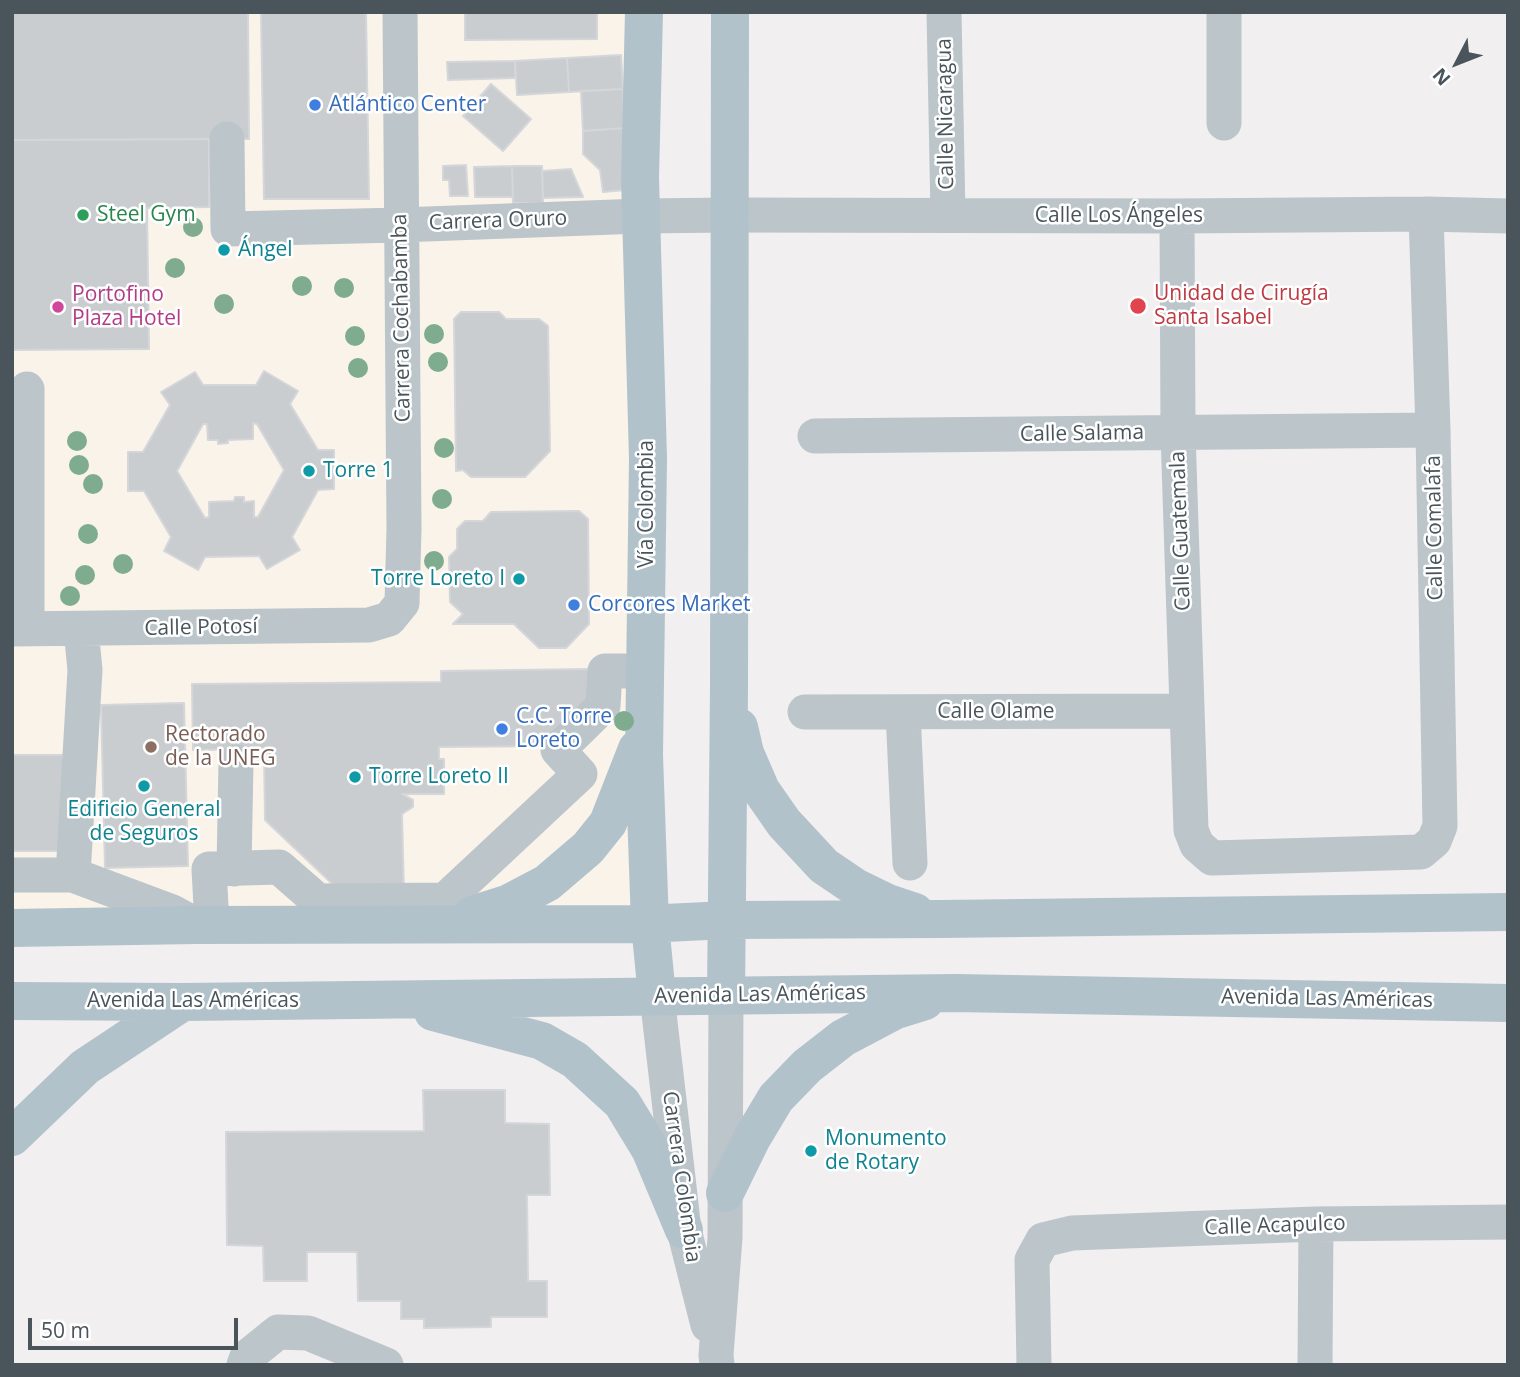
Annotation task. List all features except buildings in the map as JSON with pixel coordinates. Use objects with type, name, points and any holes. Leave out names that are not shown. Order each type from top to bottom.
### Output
[{"type":"main road","name":"Vía Colombia","points":[[644,12],[640,164],[648,458],[643,755],[650,924],[657,996]]},
{"type":"main road","points":[[726,995],[730,12]]},
{"type":"main road","points":[[729,688],[745,753],[761,790],[824,866],[855,887],[888,903],[941,919]]},
{"type":"main road","points":[[414,899],[478,914],[507,904],[547,883],[589,848],[608,823],[645,731]]},
{"type":"main road","points":[[12,929],[204,925],[414,899],[650,924],[727,920],[1508,912]]},
{"type":"main road","points":[[725,1193],[752,1138],[776,1098],[807,1066],[843,1038],[896,1010],[956,993]]},
{"type":"main road","name":"Avenida Las Américas","points":[[12,1001],[183,1002],[956,993],[1508,1003]]},
{"type":"main road","points":[[391,999],[542,1041],[575,1060],[622,1104],[650,1149],[684,1230]]},
{"type":"main road","points":[[12,1137],[85,1067],[183,1002]]},
{"type":"street","name":"Carrera Cochabamba","points":[[389,619],[401,603],[404,529],[400,12]]},
{"type":"street","name":"Calle Nicaragua","points":[[944,12],[948,215]]},
{"type":"street","points":[[1224,12],[1224,123]]},
{"type":"street","name":"Carrera Oruro","points":[[227,139],[228,229],[730,215]]},
{"type":"street","name":"Calle Comalafa","points":[[1198,845],[1212,858],[1420,852],[1434,841],[1440,826],[1426,214]]},
{"type":"street","name":"Calle Los Ángeles","points":[[730,215],[1508,216]]},
{"type":"street","name":"Calle Guatemala","points":[[1177,216],[1178,433],[1187,711],[1191,830],[1198,845]]},
{"type":"street","points":[[20,629],[27,388]]},
{"type":"street","name":"Calle Salama","points":[[815,436],[1433,430]]},
{"type":"street","name":"Calle Potosí","points":[[20,629],[369,625],[389,619]]},
{"type":"street","points":[[73,875],[85,670],[81,629]]},
{"type":"street","points":[[12,875],[73,875],[204,925],[209,869],[279,867],[318,901],[444,900],[580,774],[558,750],[603,706],[605,671],[646,671]]},
{"type":"street","name":"Calle Olame","points":[[805,712],[1187,711]]},
{"type":"street","points":[[903,712],[910,863]]},
{"type":"street","points":[[234,869],[236,762]]},
{"type":"street","name":"Carrera Colombia","points":[[716,1360],[725,1238],[726,995]]},
{"type":"street","name":"Carrera Colombia","points":[[657,996],[684,1230],[716,1360]]},
{"type":"street","name":"Calle Acapulco","points":[[1034,1365],[1032,1260],[1043,1241],[1072,1233],[1315,1224],[1508,1222]]},
{"type":"street","points":[[1315,1224],[1315,1365]]},
{"type":"street","points":[[244,1365],[247,1357],[278,1332],[308,1333],[386,1365]]},
{"type":"shaded area","points":[[12,12],[642,12],[650,924],[12,928]]},
{"type":"place","name":"Atlántico Center","points":[[315,105]]},
{"type":"place","name":"Steel Gym","points":[[83,215]]},
{"type":"place","name":"Ángel","points":[[224,250]]},
{"type":"place","name":"Unidad de Cirugía Santa Isabel","points":[[1138,306]]},
{"type":"place","name":"Portofino Plaza Hotel","points":[[58,307]]},
{"type":"place","name":"Torre 1","points":[[309,471]]},
{"type":"place","name":"Torre Loreto I","points":[[519,579]]},
{"type":"place","name":"Corcores Market","points":[[574,605]]},
{"type":"place","name":"C.C. Torre Loreto","points":[[502,729]]},
{"type":"place","name":"Rectorado de la UNEG","points":[[151,747]]},
{"type":"place","name":"Torre Loreto II","points":[[355,777]]},
{"type":"place","name":"Edificio General de Seguros","points":[[144,786]]},
{"type":"place","name":"Monumento de Rotary","points":[[811,1151]]}]
